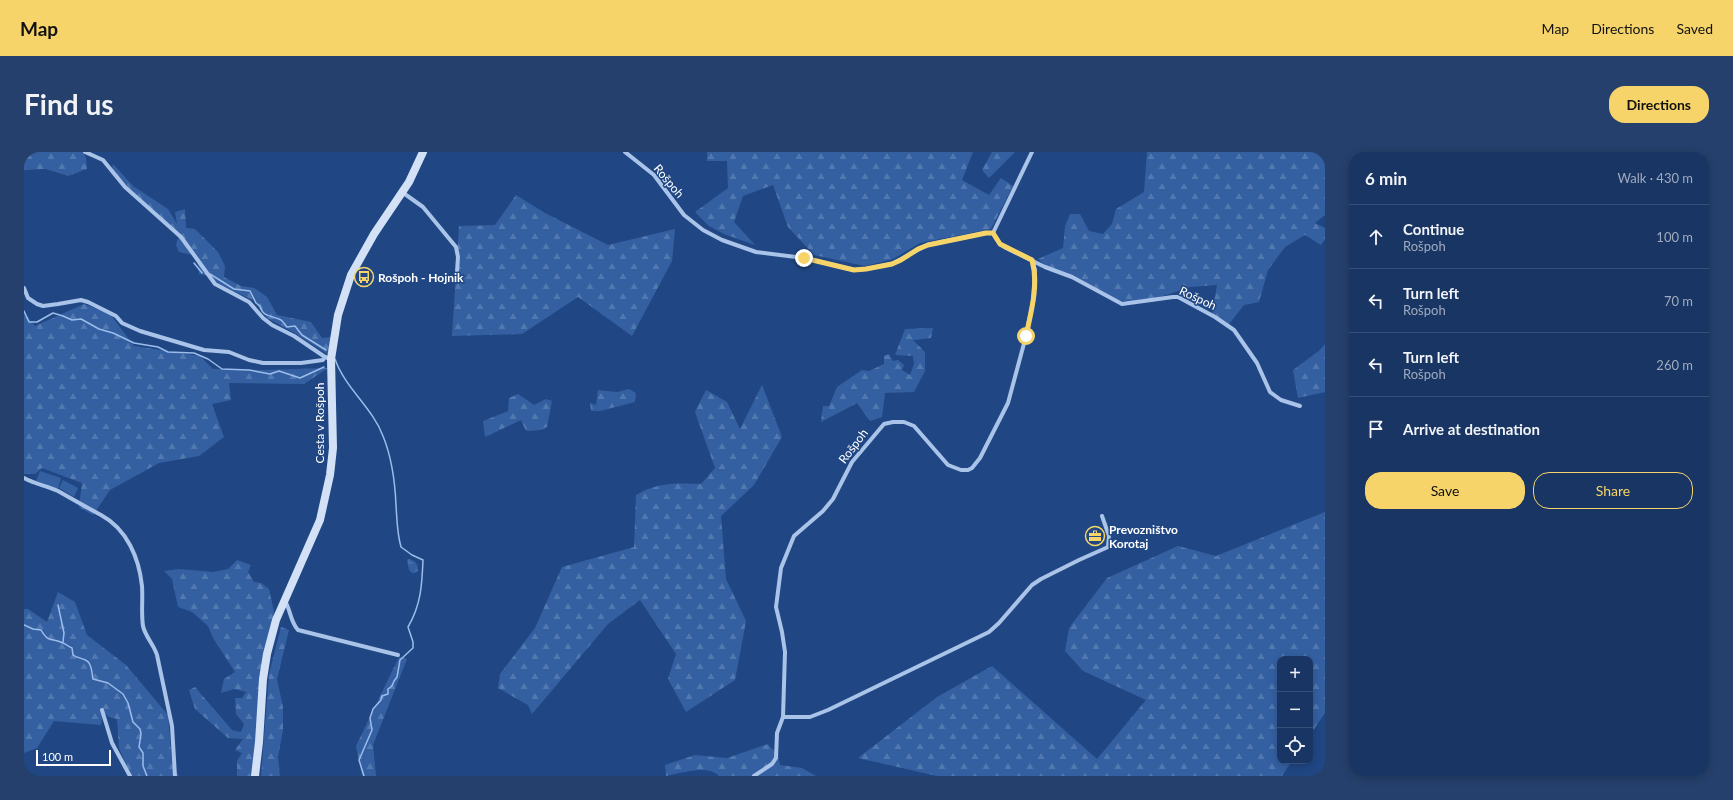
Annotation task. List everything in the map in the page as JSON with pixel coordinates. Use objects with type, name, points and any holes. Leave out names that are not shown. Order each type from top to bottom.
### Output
[{"type":"street","points":[[85,152],[103,160],[125,187],[180,237],[215,284],[249,302],[263,318],[272,325],[294,336],[328,358]]},
{"type":"street","name":"Cesta v Rošpoh","points":[[255,776],[263,679],[267,654],[276,620],[314,534],[326,495],[333,448],[328,358],[338,315],[351,275],[366,247],[409,182],[423,152]]},
{"type":"street","name":"Rošpoh","points":[[625,152],[654,175],[684,215],[703,230],[722,240],[756,252],[804,258],[854,270],[892,264],[928,245],[986,233],[993,233],[1000,244],[1032,260],[1072,277],[1122,304],[1178,297],[1198,307],[1234,330],[1257,363],[1270,392],[1281,400],[1300,406]]},
{"type":"street","points":[[993,233],[1032,152]]},
{"type":"street","points":[[402,191],[423,207],[456,247],[458,257],[457,272]]},
{"type":"street","name":"Rošpoh","points":[[754,776],[772,764],[776,758],[777,733],[783,718],[785,652],[776,607],[781,568],[794,536],[823,511],[833,499],[852,462],[884,424],[904,422],[914,426],[948,465],[961,470],[968,470],[972,468],[980,458],[1008,403],[1026,336],[1033,301],[1035,279],[1032,260]]},
{"type":"street","points":[[24,288],[28,298],[37,304],[43,306],[76,301],[88,302],[116,316],[122,323],[140,332],[204,350],[229,352],[249,360],[263,363],[301,363],[328,358]]},
{"type":"street","points":[[24,478],[56,491],[90,511],[101,515],[121,532],[134,550],[142,586],[144,632],[154,646],[158,656],[172,726],[175,776]]},
{"type":"street","points":[[783,718],[810,717],[828,710],[989,632],[1000,623],[1026,591],[1037,582],[1085,557],[1108,547],[1108,536],[1102,516]]},
{"type":"street","points":[[285,601],[291,620],[298,630],[398,655]]},
{"type":"street","points":[[102,710],[112,743],[130,776]]},
{"type":"green space","points":[[24,152],[83,152],[86,158],[87,169],[68,176],[46,169],[24,170]]},
{"type":"green space","points":[[707,152],[973,152],[962,180],[989,195],[1001,178],[1013,186],[991,229],[920,243],[893,259],[865,266],[814,255],[788,227],[773,185],[743,196],[734,222],[755,245],[724,234],[709,226],[695,212],[728,188],[727,161],[707,161]]},
{"type":"green space","points":[[992,152],[1015,152],[989,178],[982,170]]},
{"type":"green space","points":[[1147,152],[1325,152],[1325,215],[1315,223],[1325,228],[1325,239],[1321,245],[1305,235],[1285,247],[1268,270],[1259,302],[1244,305],[1229,324],[1212,314],[1217,285],[1190,287],[1151,300],[1130,302],[1116,300],[1045,265],[1038,259],[1063,248],[1065,226],[1070,214],[1080,214],[1089,231],[1103,234],[1112,224],[1116,209],[1144,192]]},
{"type":"green space","points":[[113,164],[133,186],[168,209],[177,224],[175,212],[185,209],[186,228],[195,229],[218,252],[225,266],[224,277],[241,286],[254,288],[267,297],[277,315],[311,322],[322,338],[331,337],[329,355],[293,332],[267,318],[253,300],[214,281],[211,276],[199,274],[197,256],[179,252],[176,245],[179,235],[119,178],[112,169]]},
{"type":"green space","points":[[516,195],[545,213],[608,245],[675,229],[672,261],[632,336],[578,297],[522,334],[452,336],[459,226],[495,225]]},
{"type":"green space","points":[[84,304],[110,314],[134,346],[200,356],[213,369],[264,370],[328,368],[304,384],[229,383],[231,400],[212,404],[224,437],[199,456],[159,463],[110,490],[93,515],[79,507],[82,483],[42,468],[35,474],[24,474],[24,313],[35,326]]},
{"type":"green space","points":[[933,328],[931,338],[913,340],[925,352],[925,371],[914,392],[885,393],[882,417],[870,421],[857,403],[821,422],[823,406],[829,406],[837,387],[862,370],[869,371],[884,364],[884,356],[889,354],[893,361],[898,360],[904,365],[902,370],[910,375],[914,364],[913,356],[895,355],[905,329]]},
{"type":"green space","points":[[1325,344],[1325,392],[1298,398],[1293,370],[1320,350]]},
{"type":"green space","points":[[762,385],[782,437],[754,485],[721,516],[726,579],[746,621],[735,680],[686,712],[668,679],[676,654],[640,600],[608,624],[532,714],[528,705],[498,688],[500,674],[535,628],[562,567],[634,547],[636,495],[652,488],[667,484],[701,484],[715,468],[695,412],[706,390],[727,402],[740,429]]},
{"type":"green space","points":[[629,389],[636,393],[635,402],[600,411],[591,411],[590,403],[596,405],[598,390],[617,392]]},
{"type":"green space","points":[[518,394],[534,405],[546,399],[552,401],[547,427],[541,430],[526,431],[521,420],[485,437],[483,421],[508,411],[509,398]]},
{"type":"green space","points":[[40,471],[61,478],[58,489],[36,481]]},
{"type":"green space","points":[[63,480],[78,488],[74,497],[59,488]]},
{"type":"green space","points":[[1325,512],[1325,713],[1313,731],[1313,656],[1277,656],[1277,764],[1290,764],[1282,776],[937,776],[858,758],[937,697],[992,666],[1097,759],[1146,700],[1083,671],[1065,651],[1069,628],[1107,578],[1178,546],[1216,556]]},
{"type":"green space","points":[[409,559],[417,565],[418,571],[416,573],[412,573],[409,570],[407,560]]},
{"type":"green space","points":[[237,560],[251,565],[248,572],[254,582],[261,583],[269,589],[275,616],[252,776],[237,776],[237,761],[242,753],[235,750],[243,739],[228,738],[195,709],[189,690],[195,687],[232,730],[241,732],[244,724],[236,714],[235,698],[242,698],[246,692],[234,689],[221,693],[224,679],[235,672],[213,638],[208,626],[192,612],[178,607],[172,579],[164,571],[179,569],[213,572],[228,569]]},
{"type":"green space","points":[[58,592],[75,602],[87,635],[126,665],[168,715],[172,764],[179,776],[131,776],[119,748],[117,719],[109,717],[103,712],[101,725],[54,721],[37,748],[24,753],[24,609],[28,609],[47,622]]},
{"type":"green space","points":[[281,627],[289,630],[277,679],[283,707],[283,730],[278,757],[280,776],[261,776],[269,674]]},
{"type":"green space","points":[[399,657],[407,659],[373,745],[376,776],[362,776],[356,746]]},
{"type":"green space","points":[[768,744],[777,752],[780,765],[802,768],[816,776],[719,776],[714,772],[694,770],[666,776],[665,765],[695,755],[727,758]]},
{"type":"waterway","points":[[194,263],[202,273]]},
{"type":"waterway","points":[[210,274],[234,289],[250,291],[263,313],[268,316],[278,318],[287,327],[295,326],[302,335],[326,350]]},
{"type":"waterway","points":[[24,311],[29,322],[37,322],[53,313],[72,320],[81,319],[99,329],[113,333],[134,343],[158,347],[168,352],[194,353],[208,359],[222,369],[249,370],[270,374],[279,371],[300,378],[324,367]]},
{"type":"waterway","points":[[335,359],[345,379],[372,416],[386,444],[394,479],[397,526],[401,547],[412,555],[423,560],[418,603],[416,611],[408,627],[413,642],[413,648],[400,660],[397,677],[392,686],[388,689],[388,694],[382,696],[381,700],[373,709],[370,718],[372,730],[359,760],[364,776]]},
{"type":"waterway","points":[[58,605],[64,633],[63,642]]},
{"type":"waterway","points":[[24,625],[33,629],[41,630],[49,639],[59,641],[72,648],[73,655],[89,663],[93,679],[108,683],[123,694],[128,703],[133,722],[140,729],[141,734],[139,747],[143,753],[143,766],[147,776]]},
{"type":"place","name":"Rošpoh - Hojnik","points":[[364,277]]},
{"type":"place","name":"Prevozništvo Korotaj","points":[[1095,536]]},
{"type":"route","points":[[804,258],[854,270],[866,269],[892,264],[928,245],[986,233],[993,233],[1000,244],[1013,252],[1032,260],[1035,270],[1035,279],[1033,301],[1026,336]]}]
